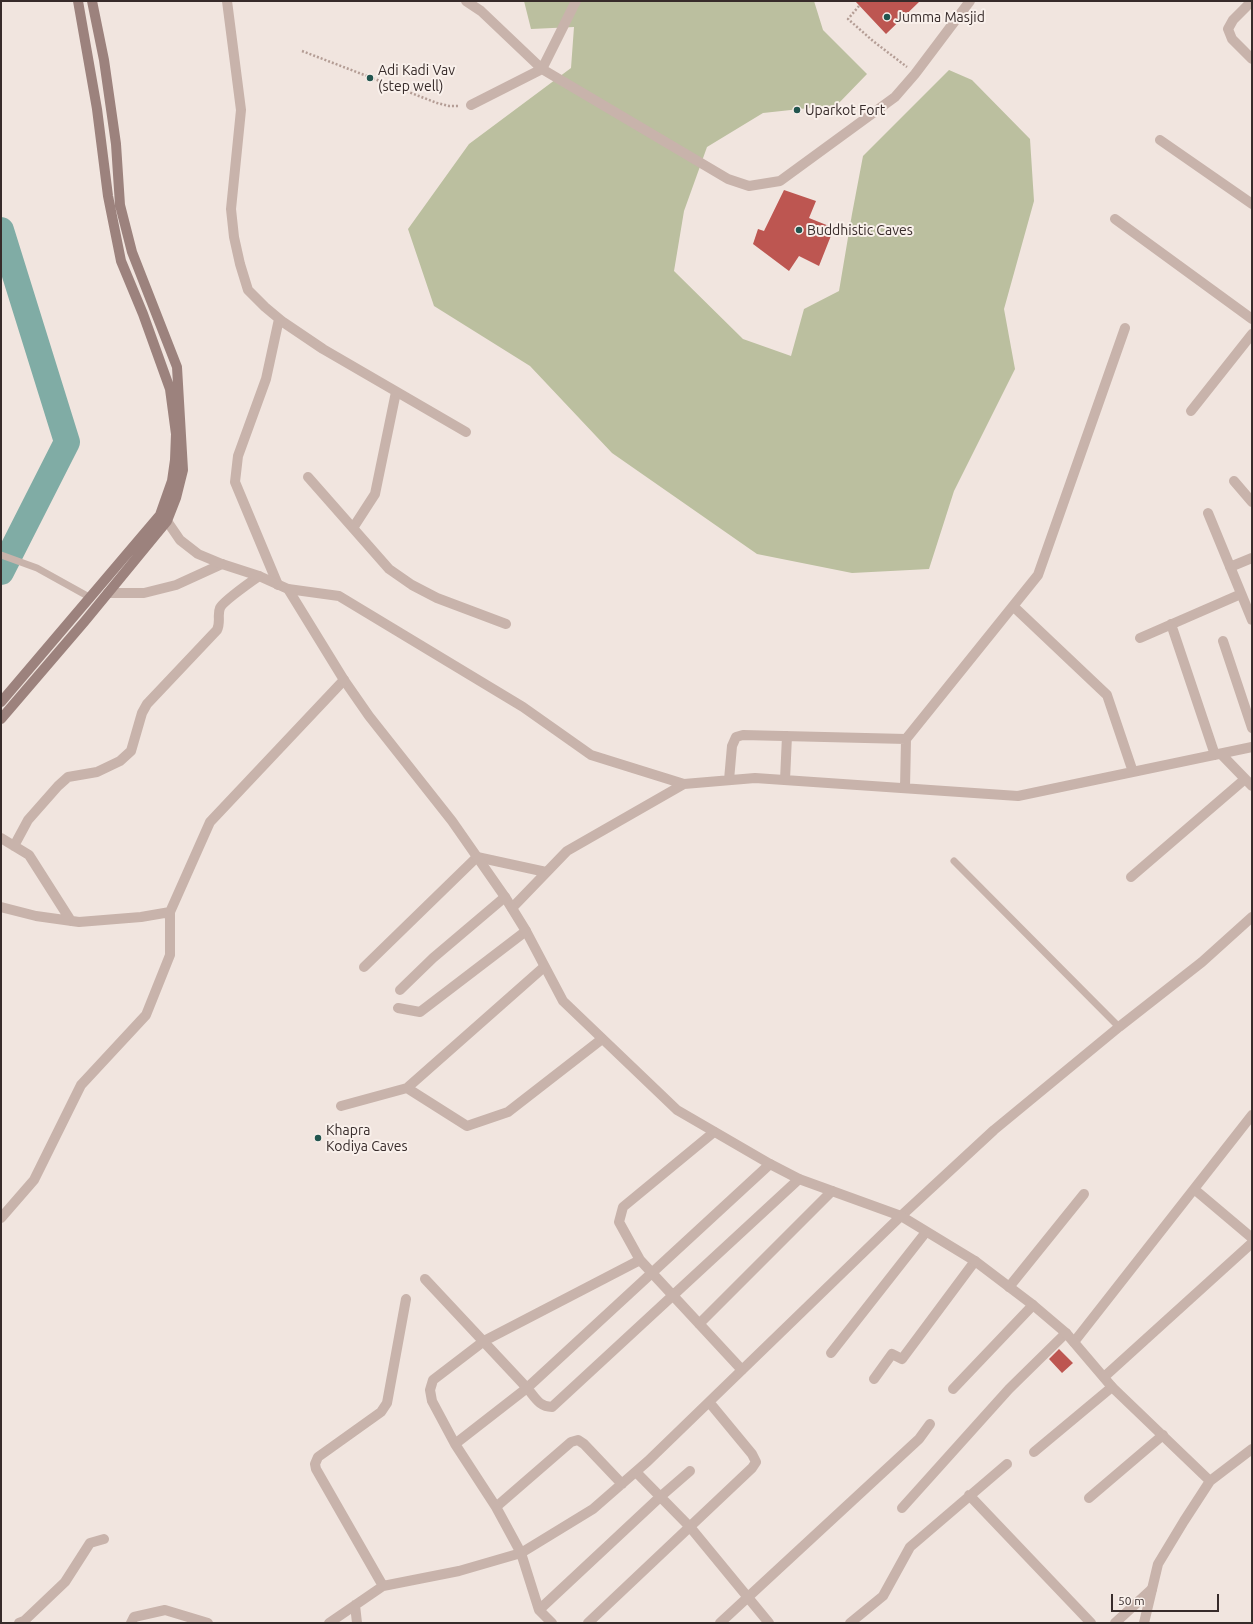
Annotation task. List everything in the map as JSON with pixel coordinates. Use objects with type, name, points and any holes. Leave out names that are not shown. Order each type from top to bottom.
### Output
[{"type":"main road","points":[[1,702],[91,598],[164,518],[172,481],[176,434],[170,389],[143,314],[121,262],[108,196],[97,109],[78,1]]},
{"type":"main road","points":[[1,720],[108,593],[164,518],[176,498],[183,470],[177,367],[132,252],[120,205],[116,144],[106,67],[92,1]]},
{"type":"street","points":[[227,1],[241,110],[231,209],[234,237],[248,290],[279,319],[323,349],[466,432]]},
{"type":"street","points":[[466,1],[480,6],[542,70],[728,179],[749,186],[780,181],[895,97],[915,74],[970,1]]},
{"type":"street","points":[[471,105],[542,70],[576,1]]},
{"type":"street","points":[[1252,1],[1233,20],[1228,28],[1232,39],[1252,59]]},
{"type":"street","points":[[1160,140],[1252,204]]},
{"type":"street","points":[[1115,219],[1252,319]]},
{"type":"street","points":[[279,319],[266,378],[238,456],[235,482],[283,587],[369,716],[452,820],[505,897],[526,931],[563,1001],[677,1110],[770,1164],[799,1179],[901,1216],[974,1261],[1033,1305],[1066,1333],[1112,1387],[1210,1481]]},
{"type":"street","points":[[905,788],[906,739],[1038,575],[1125,328]]},
{"type":"street","points":[[1191,411],[1252,334]]},
{"type":"street","points":[[353,528],[375,494],[396,392]]},
{"type":"street","points":[[308,477],[389,569],[412,585],[437,598],[506,624]]},
{"type":"street","points":[[1234,481],[1252,502]]},
{"type":"street","points":[[1208,513],[1252,620]]},
{"type":"street","points":[[164,518],[180,540],[198,554],[222,564],[259,576],[283,587],[339,596],[523,707],[590,755],[684,784],[755,778],[1018,796],[1252,747]]},
{"type":"street","points":[[1230,567],[1252,558]]},
{"type":"street","points":[[108,593],[144,593],[176,585],[222,564]]},
{"type":"street","points":[[14,846],[28,820],[68,777],[97,772],[120,761],[131,751],[142,712],[147,704],[217,630],[219,623],[218,614],[222,605],[259,576]]},
{"type":"street","points":[[1140,638],[1241,594]]},
{"type":"street","points":[[1013,606],[1107,695],[1133,772]]},
{"type":"street","points":[[1131,878],[1249,782],[1218,754],[1171,624]]},
{"type":"street","points":[[1223,641],[1252,728]]},
{"type":"street","points":[[1,1218],[34,1180],[81,1085],[146,1015],[170,956],[170,912],[210,822],[344,680]]},
{"type":"street","points":[[729,780],[732,746],[736,737],[743,735],[906,739]]},
{"type":"street","points":[[785,780],[788,736]]},
{"type":"street","points":[[512,908],[567,851],[684,784]]},
{"type":"street","points":[[1,838],[23,850],[34,860],[71,921]]},
{"type":"street","points":[[477,857],[546,872]]},
{"type":"street","points":[[364,967],[477,857]]},
{"type":"street","points":[[400,990],[433,958],[505,897]]},
{"type":"street","points":[[1,907],[36,916],[79,922],[141,917],[170,912]]},
{"type":"street","points":[[329,1623],[383,1586],[459,1571],[521,1553],[593,1509],[636,1472],[901,1216],[994,1130],[1119,1027],[1202,962],[1252,917]]},
{"type":"street","points":[[398,1008],[420,1012],[526,931]]},
{"type":"street","points":[[341,1106],[407,1088],[544,966]]},
{"type":"street","points":[[407,1088],[467,1126],[508,1112],[602,1039]]},
{"type":"street","points":[[1074,1342],[1252,1116]]},
{"type":"street","points":[[714,1132],[623,1207],[619,1222],[640,1260],[742,1370]]},
{"type":"street","points":[[455,1444],[527,1388],[770,1164]]},
{"type":"street","points":[[425,1279],[527,1388],[540,1405],[552,1407],[799,1179]]},
{"type":"street","points":[[1194,1189],[1252,1238]]},
{"type":"street","points":[[699,1324],[832,1191]]},
{"type":"street","points":[[1009,1287],[1084,1194]]},
{"type":"street","points":[[830,1353],[926,1232]]},
{"type":"street","points":[[1104,1376],[1252,1243]]},
{"type":"street","points":[[552,1623],[539,1610],[521,1553],[496,1508],[455,1444],[432,1401],[430,1390],[433,1380],[484,1341],[640,1260]]},
{"type":"street","points":[[874,1379],[892,1354],[902,1359],[974,1261]]},
{"type":"street","points":[[383,1586],[316,1469],[315,1464],[318,1457],[385,1408],[406,1299]]},
{"type":"street","points":[[953,1388],[1033,1305]]},
{"type":"street","points":[[902,1508],[1008,1388],[1066,1333]]},
{"type":"street","points":[[1034,1452],[1112,1387]]},
{"type":"street","points":[[588,1623],[752,1468],[756,1462],[752,1454],[709,1402]]},
{"type":"street","points":[[720,1623],[749,1598],[919,1439],[930,1424]]},
{"type":"street","points":[[1089,1498],[1163,1435]]},
{"type":"street","points":[[496,1508],[571,1442],[578,1440],[584,1444],[622,1484]]},
{"type":"street","points":[[1144,1623],[1158,1564],[1184,1521],[1210,1481],[1252,1449]]},
{"type":"street","points":[[850,1623],[883,1596],[910,1547],[1008,1464]]},
{"type":"street","points":[[539,1610],[690,1471]]},
{"type":"street","points":[[636,1472],[690,1527],[770,1623]]},
{"type":"street","points":[[969,1496],[1091,1623]]},
{"type":"street","points":[[19,1623],[24,1621],[65,1582],[90,1543],[104,1539]]},
{"type":"street","points":[[1115,1623],[1152,1589]]},
{"type":"street","points":[[355,1605],[357,1623]]},
{"type":"street","points":[[131,1623],[134,1618],[165,1610],[208,1623]]},
{"type":"lane","points":[[1,556],[37,568],[91,598]]},
{"type":"lane","points":[[954,861],[1119,1027]]},
{"type":"path","points":[[859,6],[848,19],[915,74]]},
{"type":"path","points":[[302,52],[437,104],[449,106],[471,105]]},
{"type":"green space","points":[[524,1],[814,1],[823,30],[867,74],[837,105],[763,113],[707,147],[684,211],[674,271],[743,339],[791,356],[804,309],[839,291],[863,156],[949,70],[972,80],[1030,139],[1034,201],[1004,309],[1015,369],[954,491],[929,569],[852,573],[757,554],[612,453],[530,366],[434,306],[408,229],[469,144],[571,68],[574,27],[531,29]]},
{"type":"building","name":"Jumma Masjid","points":[[855,1],[920,1],[886,34]]},
{"type":"building","name":"Buddhistic Caves","points":[[784,190],[816,201],[809,218],[834,228],[819,266],[799,256],[789,271],[753,244],[758,229],[764,231]]},
{"type":"building","points":[[1059,1349],[1073,1363],[1062,1373],[1049,1359]]},
{"type":"waterway","points":[[1,230],[67,442],[1,572]]},
{"type":"place","name":"Jumma Masjid","points":[[887,17]]},
{"type":"place","name":"Adi Kadi Vav (step well)","points":[[370,78]]},
{"type":"place","name":"Uparkot Fort","points":[[797,110]]},
{"type":"place","name":"Buddhistic Caves","points":[[799,230]]},
{"type":"place","name":"Khapra Kodiya Caves","points":[[318,1138]]}]
